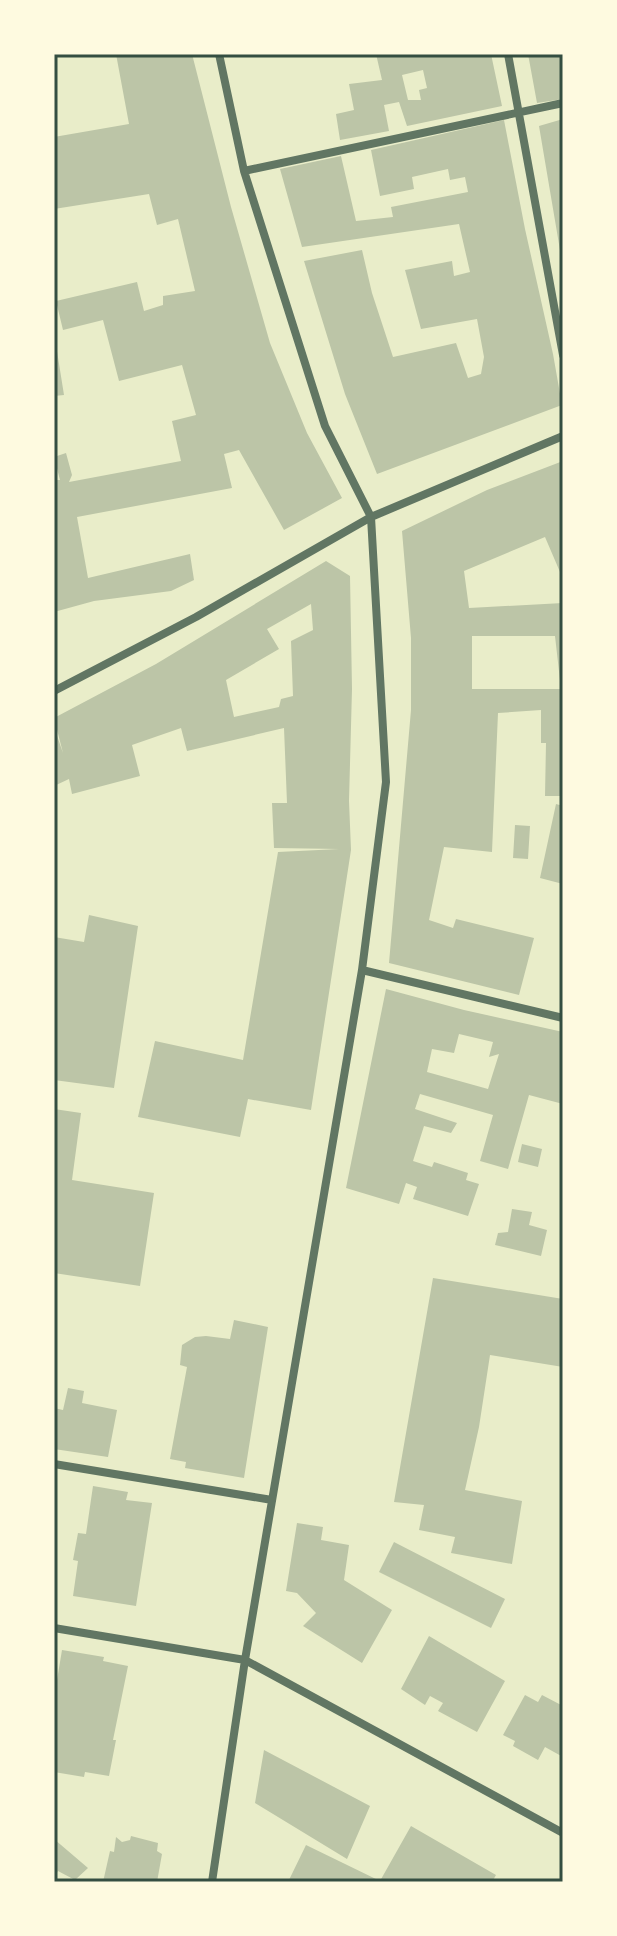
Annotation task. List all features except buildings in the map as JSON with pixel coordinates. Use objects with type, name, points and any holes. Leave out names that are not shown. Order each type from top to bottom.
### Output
[{"type":"street","points":[[212,1882],[245,1660],[362,970],[386,782],[371,517],[325,426],[244,171],[219,54]]},
{"type":"street","points":[[508,54],[563,355]]},
{"type":"street","points":[[244,171],[563,103]]},
{"type":"street","points":[[54,691],[196,617],[371,517],[563,436]]},
{"type":"street","points":[[362,970],[563,1018]]},
{"type":"street","points":[[54,1464],[272,1500]]},
{"type":"street","points":[[54,1628],[245,1660],[563,1833]]}]
